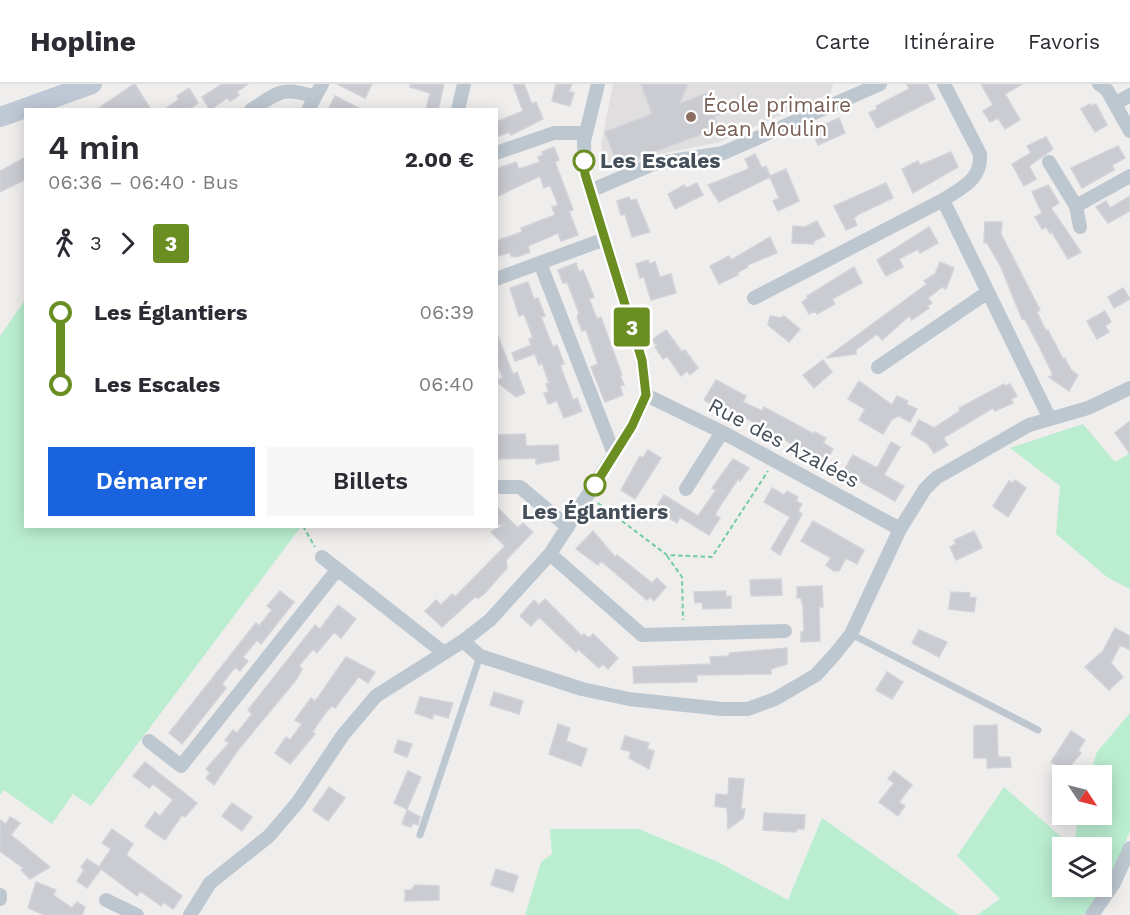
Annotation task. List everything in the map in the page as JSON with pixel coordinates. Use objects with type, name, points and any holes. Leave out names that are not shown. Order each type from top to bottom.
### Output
[{"type":"street","points":[[25,108],[92,84]]},
{"type":"street","points":[[458,108],[464,84]]},
{"type":"street","points":[[190,915],[210,883],[269,836],[298,802],[344,735],[375,696],[463,641],[490,620],[550,554],[632,426],[646,395],[642,360],[585,174],[585,133],[598,84]]},
{"type":"street","points":[[590,191],[653,164],[723,153],[880,84]]},
{"type":"street","points":[[754,298],[942,200],[973,181],[981,166],[980,154],[944,84]]},
{"type":"street","points":[[1099,84],[1107,90],[1130,131]]},
{"type":"street","points":[[254,108],[281,90],[319,90]]},
{"type":"street","points":[[309,108],[319,90]]},
{"type":"street","points":[[1115,104],[1130,95]]},
{"type":"street","points":[[0,117],[24,108]]},
{"type":"street","points":[[498,152],[554,133],[585,133]]},
{"type":"street","points":[[1049,162],[1076,206],[1080,227]]},
{"type":"street","points":[[1076,206],[1130,176]]},
{"type":"street","points":[[942,200],[1050,419]]},
{"type":"street","points":[[498,278],[605,238]]},
{"type":"street","points":[[540,263],[614,454]]},
{"type":"street","points":[[878,367],[988,292]]},
{"type":"street","points":[[463,641],[480,656],[600,693],[722,710],[748,709],[775,699],[816,675],[851,634],[900,530],[926,489],[936,478],[1029,425],[1088,408],[1130,388]]},
{"type":"street","name":"Rue des Azalées","points":[[646,395],[722,432],[900,530]]},
{"type":"street","points":[[686,489],[722,432]]},
{"type":"street","points":[[498,487],[520,487],[568,528]]},
{"type":"street","points":[[550,554],[642,635],[785,631]]},
{"type":"street","points":[[322,557],[444,653]]},
{"type":"street","points":[[149,741],[181,766],[337,570]]},
{"type":"street","points":[[1092,915],[1114,883],[1130,848]]},
{"type":"street","points":[[106,900],[137,915]]},
{"type":"lane","points":[[851,634],[1038,730]]},
{"type":"lane","points":[[420,836],[480,656]]},
{"type":"path","points":[[667,555],[712,557],[774,461]]},
{"type":"path","points":[[588,496],[667,555],[682,577],[683,635]]},
{"type":"path","points":[[304,528],[322,557]]},
{"type":"shaded area","name":"École primaire Jean Moulin","points":[[613,84],[833,84],[831,93],[720,142],[651,156],[618,170],[602,159],[601,145]]},
{"type":"green space","points":[[24,301],[24,528],[300,528],[91,806],[73,794],[52,824],[4,790],[0,795],[0,336]]},
{"type":"green space","points":[[1083,424],[1115,462],[1130,453],[1130,589],[1107,577],[1056,534],[1060,486],[1010,448]]},
{"type":"green space","points":[[1130,713],[1130,831],[1112,873],[1112,837],[1075,837],[1077,825],[1112,825],[1112,765],[1093,765],[1097,752]]},
{"type":"green space","points":[[1004,787],[1062,837],[1052,837],[1052,897],[1097,897],[1084,915],[977,915],[1000,899],[957,856]]},
{"type":"green space","points":[[822,818],[959,915],[525,915],[541,862],[552,854],[550,829],[639,829],[718,862],[788,900]]},
{"type":"building","points":[[134,84],[150,108],[99,108]]},
{"type":"building","points":[[222,84],[248,84],[237,92],[239,95],[234,99],[230,101],[227,98],[213,108],[209,108],[202,97]]},
{"type":"building","points":[[337,84],[372,84],[365,98]]},
{"type":"building","points":[[410,84],[444,84],[438,108],[426,108],[430,93],[410,87]]},
{"type":"building","points":[[513,84],[524,84],[532,104],[536,102],[543,119],[511,135],[510,132],[498,136],[498,121],[523,111]]},
{"type":"building","points":[[556,84],[572,84],[569,91],[574,93],[570,106],[552,101]]},
{"type":"building","points":[[641,84],[688,84],[679,104],[710,92],[720,114],[714,117],[719,127],[618,166],[605,132],[652,114]]},
{"type":"building","points":[[907,84],[927,84],[935,99],[877,128],[869,113],[877,109],[876,106],[909,89]]},
{"type":"building","points":[[981,84],[1022,84],[1005,94],[1020,120],[1005,129],[998,118],[990,122],[983,111],[993,105]]},
{"type":"building","points":[[189,88],[198,103],[191,108],[167,108],[179,99],[177,96]]},
{"type":"building","points":[[335,96],[358,108],[329,108]]},
{"type":"building","points":[[1090,104],[1092,106],[1096,104],[1107,125],[1095,132],[1081,109]]},
{"type":"building","points":[[839,118],[845,133],[818,145],[812,130]]},
{"type":"building","points":[[1046,137],[1053,149],[1029,166],[1036,179],[1024,186],[1012,164],[1031,153],[1027,146]]},
{"type":"building","points":[[1118,146],[1125,158],[1112,165],[1114,170],[1082,188],[1071,168]]},
{"type":"building","points":[[554,147],[559,160],[555,162],[573,210],[569,211],[578,235],[561,241],[558,233],[528,246],[530,252],[517,257],[511,256],[510,252],[498,256],[498,240],[522,232],[521,228],[555,215],[552,207],[558,205],[550,185],[544,188],[540,176],[498,196],[498,168],[516,162],[519,169],[540,162],[538,157],[543,155],[542,152]]},
{"type":"building","points":[[951,152],[958,167],[913,193],[902,169],[918,161],[920,165]]},
{"type":"building","points":[[755,154],[762,168],[766,166],[770,176],[786,169],[799,201],[778,211],[773,201],[779,198],[770,177],[719,202],[708,185],[746,170],[749,168],[745,159]]},
{"type":"building","points":[[24,158],[24,180],[0,192],[0,171]]},
{"type":"building","points":[[697,183],[703,195],[675,209],[668,194],[684,185],[686,188]]},
{"type":"building","points":[[886,183],[893,198],[859,214],[854,218],[857,225],[846,230],[834,206]]},
{"type":"building","points":[[1048,185],[1059,203],[1051,208],[1081,252],[1068,259],[1052,232],[1050,233],[1046,227],[1042,229],[1035,217],[1042,213],[1032,192]]},
{"type":"building","points":[[1130,196],[1130,211],[1108,223],[1096,207],[1106,201],[1110,208]]},
{"type":"building","points":[[629,197],[631,201],[636,199],[650,232],[632,237],[625,214],[621,215],[617,201]]},
{"type":"building","points":[[817,221],[825,236],[814,241],[814,244],[792,243],[793,226],[805,227]]},
{"type":"building","points":[[985,222],[1002,222],[1001,234],[1040,310],[1037,312],[1046,331],[1048,330],[1071,370],[1078,375],[1069,391],[1049,377],[1053,375],[1024,318],[1022,319],[1000,265],[987,243],[984,243]]},
{"type":"building","points":[[929,227],[938,243],[920,253],[918,249],[899,259],[903,267],[886,276],[877,260]]},
{"type":"building","points":[[770,237],[777,253],[747,265],[748,267],[737,273],[738,275],[719,284],[710,266],[729,256],[731,260]]},
{"type":"building","points":[[648,260],[649,264],[655,262],[660,277],[671,274],[676,293],[651,300],[644,277],[640,278],[636,264]]},
{"type":"building","points":[[940,262],[954,268],[946,289],[942,287],[928,298],[932,303],[927,306],[929,308],[912,320],[909,316],[882,340],[877,334],[856,350],[856,354],[826,358],[927,284],[924,281],[935,274]]},
{"type":"building","points":[[576,263],[579,272],[583,270],[594,297],[589,299],[597,319],[601,317],[622,375],[620,376],[624,385],[620,386],[623,395],[605,402],[591,367],[598,364],[586,330],[582,331],[577,317],[579,313],[567,282],[563,283],[558,270]]},
{"type":"building","points":[[854,267],[862,283],[832,299],[835,304],[817,314],[815,311],[809,314],[802,302],[808,298],[807,296]]},
{"type":"building","points":[[528,282],[534,299],[538,298],[545,316],[541,317],[553,347],[557,345],[564,364],[560,365],[573,400],[577,398],[582,411],[564,418],[557,401],[548,404],[544,393],[549,392],[546,384],[549,383],[542,363],[539,365],[535,354],[515,361],[512,353],[531,345],[529,339],[533,338],[524,314],[519,316],[510,288]]},
{"type":"building","points":[[1123,288],[1130,299],[1114,308],[1108,297]]},
{"type":"building","points":[[1105,311],[1111,322],[1105,326],[1109,332],[1097,339],[1087,321]]},
{"type":"building","points":[[770,316],[781,318],[784,316],[800,329],[789,342],[768,325]]},
{"type":"building","points":[[666,330],[682,352],[685,350],[698,368],[690,375],[687,371],[681,376],[667,356],[663,359],[655,347],[657,346],[652,340]]},
{"type":"building","points":[[498,336],[513,374],[517,372],[525,393],[516,397],[498,383],[498,380],[503,378],[498,366]]},
{"type":"building","points":[[823,360],[832,372],[814,388],[803,375]]},
{"type":"building","points":[[716,380],[746,396],[743,402],[762,411],[764,407],[826,438],[823,443],[833,449],[824,466],[782,438],[770,432],[768,435],[755,428],[757,424],[720,403],[717,407],[704,400]]},
{"type":"building","points":[[859,381],[892,405],[897,396],[908,401],[906,404],[917,409],[910,422],[899,416],[892,419],[883,434],[859,420],[865,409],[848,399]]},
{"type":"building","points":[[1004,384],[1005,386],[1010,384],[1017,396],[1011,399],[1013,403],[995,411],[993,408],[943,438],[948,445],[934,453],[927,443],[911,434],[919,420],[934,428],[960,411],[959,408]]},
{"type":"building","points":[[1130,421],[1130,454],[1115,433]]},
{"type":"building","points":[[525,434],[526,446],[558,445],[559,460],[536,464],[536,458],[498,459],[498,435]]},
{"type":"building","points":[[891,442],[900,447],[884,475],[904,486],[895,501],[843,472],[853,455],[877,468]]},
{"type":"building","points":[[648,450],[661,458],[635,499],[621,490],[640,456],[643,458]]},
{"type":"building","points":[[733,459],[749,468],[740,481],[738,479],[718,509],[715,515],[720,518],[709,535],[680,517],[677,523],[655,509],[664,495],[698,516],[716,490],[712,488]]},
{"type":"building","points":[[1015,480],[1026,488],[1008,517],[993,506],[1009,481],[1013,483]]},
{"type":"building","points":[[772,488],[784,495],[787,491],[798,497],[796,501],[802,504],[798,511],[802,514],[780,555],[771,549],[790,517],[764,502]]},
{"type":"building","points":[[498,508],[518,528],[523,523],[533,532],[506,560],[507,568],[485,593],[479,598],[475,597],[442,627],[425,611],[436,600],[441,605],[452,594],[455,597],[505,546],[491,532],[506,524],[498,525]]},
{"type":"building","points":[[813,521],[864,550],[857,564],[846,558],[839,571],[834,571],[826,565],[831,558],[801,541]]},
{"type":"building","points":[[593,531],[615,557],[617,555],[652,583],[657,578],[666,587],[654,601],[650,597],[647,600],[601,561],[598,565],[576,549]]},
{"type":"building","points":[[974,531],[982,548],[956,560],[950,547],[956,544],[954,540]]},
{"type":"building","points":[[781,579],[782,595],[751,596],[750,580]]},
{"type":"building","points":[[822,586],[823,607],[819,607],[820,641],[801,642],[801,632],[804,632],[803,607],[801,598],[797,598],[797,587]]},
{"type":"building","points":[[280,591],[294,602],[261,644],[257,640],[243,657],[248,661],[240,671],[235,667],[222,684],[226,688],[182,744],[169,733],[256,623],[259,626],[272,610],[267,606]]},
{"type":"building","points":[[726,591],[726,597],[731,596],[731,608],[703,609],[702,602],[695,603],[694,592]]},
{"type":"building","points":[[951,592],[970,593],[969,597],[976,598],[974,612],[949,609]]},
{"type":"building","points":[[545,599],[582,636],[584,634],[589,638],[593,634],[618,658],[608,669],[603,664],[599,668],[578,649],[576,652],[539,617],[531,626],[520,616],[534,600],[539,605]]},
{"type":"building","points":[[338,605],[356,619],[341,638],[334,632],[317,653],[313,649],[299,666],[302,669],[296,680],[238,750],[214,785],[206,778],[210,773],[206,769],[229,743],[225,740],[233,730],[237,733],[252,714],[248,710],[315,625],[320,629]]},
{"type":"building","points":[[1115,628],[1130,636],[1130,650],[1120,645],[1111,663],[1123,677],[1109,690],[1085,667],[1103,651]]},
{"type":"building","points":[[919,630],[947,642],[939,657],[912,643]]},
{"type":"building","points":[[787,648],[787,664],[771,669],[771,674],[697,675],[697,682],[634,683],[633,667],[711,664],[710,657]]},
{"type":"building","points":[[346,657],[375,672],[368,683],[359,677],[335,708],[332,706],[327,711],[312,732],[315,734],[290,764],[275,753],[286,737],[290,740],[302,724],[295,720],[311,698],[315,701]]},
{"type":"building","points":[[887,672],[903,682],[892,699],[876,690]]},
{"type":"building","points":[[494,692],[523,701],[519,714],[490,705]]},
{"type":"building","points":[[420,697],[453,703],[448,718],[434,714],[432,719],[415,713]]},
{"type":"building","points":[[558,724],[570,728],[566,741],[587,749],[581,766],[549,754]]},
{"type":"building","points":[[997,725],[998,757],[1010,757],[1011,767],[987,768],[987,758],[974,758],[974,726]]},
{"type":"building","points":[[1071,731],[1085,740],[1078,751],[1081,753],[1071,765],[1056,765],[1051,762]]},
{"type":"building","points":[[625,736],[649,743],[647,749],[654,751],[649,769],[629,758],[631,752],[621,749]]},
{"type":"building","points":[[398,740],[412,744],[407,757],[394,752]]},
{"type":"building","points":[[145,762],[197,803],[185,817],[182,815],[165,840],[145,826],[155,812],[160,816],[173,800],[153,784],[149,788],[133,776]]},
{"type":"building","points":[[408,771],[421,777],[407,809],[394,803]]},
{"type":"building","points":[[894,771],[912,785],[899,802],[905,806],[898,816],[879,802],[894,783],[888,779]]},
{"type":"building","points":[[729,778],[744,779],[741,809],[745,809],[743,818],[728,829],[727,808],[715,806],[716,794],[728,795]]},
{"type":"building","points":[[329,787],[345,798],[328,821],[313,810]]},
{"type":"building","points":[[232,803],[252,817],[242,831],[222,816]]},
{"type":"building","points":[[407,810],[420,817],[418,825],[413,823],[411,827],[402,824]]},
{"type":"building","points":[[764,813],[805,815],[804,829],[796,829],[796,832],[763,830]]},
{"type":"building","points":[[10,817],[20,823],[11,835],[50,867],[30,879],[21,870],[23,868],[0,851],[0,820],[6,824]]},
{"type":"building","points":[[112,829],[133,844],[126,855],[182,896],[173,909],[163,902],[161,906],[140,891],[137,896],[101,869],[87,888],[77,881],[84,870],[81,867],[87,859],[99,867],[111,849],[102,843]]},
{"type":"building","points":[[496,869],[518,876],[513,892],[491,885]]},
{"type":"building","points":[[36,882],[56,890],[53,895],[72,908],[77,902],[85,907],[82,915],[45,915],[28,908]]},
{"type":"building","points":[[415,885],[439,886],[439,900],[405,901],[405,890],[411,890]]},
{"type":"bus line","name":"3","points":[[584,161],[585,174],[642,360],[646,395],[632,426],[595,485]]},
{"type":"place","name":"École primaire Jean Moulin","points":[[691,117]]},
{"type":"place","name":"Les Escales","points":[[584,161]]},
{"type":"place","name":"Les Églantiers","points":[[595,485]]}]
